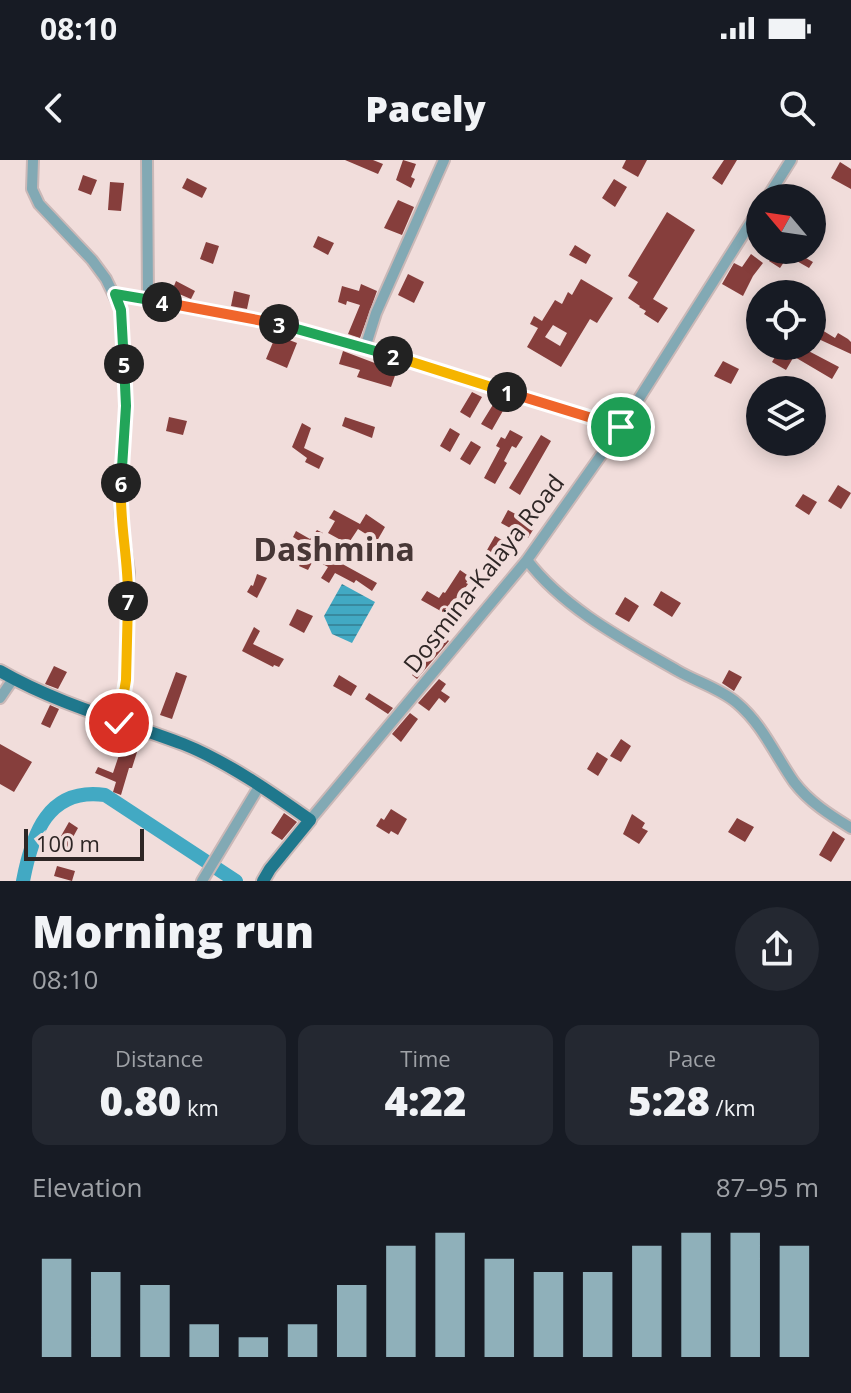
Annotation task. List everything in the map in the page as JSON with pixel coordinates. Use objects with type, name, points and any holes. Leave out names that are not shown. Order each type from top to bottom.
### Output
[{"type":"main road","points":[[0,671],[119,723],[186,745],[260,785],[310,820]]},
{"type":"main road","name":"Dosmina-Kalaya Road","points":[[266,876],[310,820]]},
{"type":"street","points":[[33,160],[32,189],[39,204],[92,260],[115,294],[121,310],[126,406],[120,512],[129,572],[126,680],[119,723]]},
{"type":"street","points":[[147,160],[148,300]]},
{"type":"street","points":[[365,348],[376,313],[444,160]]},
{"type":"street","points":[[776,184],[791,160]]},
{"type":"street","name":"Dosmina-Kalaya Road","points":[[310,820],[527,560],[621,427],[746,230]]},
{"type":"street","points":[[115,294],[272,322],[621,427]]},
{"type":"street","points":[[527,560],[553,590],[589,615],[736,702],[765,734],[795,784],[813,802],[851,828]]},
{"type":"street","points":[[0,698],[13,679]]},
{"type":"street","points":[[204,877],[260,785]]},
{"type":"water","points":[[342,584],[375,602],[352,643],[332,634],[324,616]]},
{"type":"building","points":[[345,160],[373,160],[383,164],[378,174]]},
{"type":"building","points":[[403,160],[416,164],[411,188],[396,180]]},
{"type":"building","points":[[626,160],[647,160],[638,177],[622,168]]},
{"type":"building","points":[[724,160],[737,160],[722,185],[712,178]]},
{"type":"building","points":[[840,162],[851,169],[851,189],[831,178]]},
{"type":"building","points":[[83,175],[97,180],[91,195],[78,190]]},
{"type":"building","points":[[187,178],[207,188],[202,198],[182,188]]},
{"type":"building","points":[[614,179],[627,187],[615,207],[602,198]]},
{"type":"building","points":[[110,182],[124,183],[121,211],[108,210]]},
{"type":"building","points":[[398,200],[414,207],[402,235],[384,228]]},
{"type":"building","points":[[667,212],[695,230],[653,299],[668,308],[658,323],[628,298],[638,282],[628,276]]},
{"type":"building","points":[[318,236],[334,243],[328,255],[313,247]]},
{"type":"building","points":[[206,242],[219,246],[213,264],[200,259]]},
{"type":"building","points":[[575,245],[591,255],[586,264],[569,255]]},
{"type":"building","points":[[746,261],[746,264],[762,264],[751,280],[746,280],[743,296],[722,284],[734,263],[742,267]]},
{"type":"building","points":[[408,274],[424,282],[414,303],[398,295]]},
{"type":"building","points":[[581,279],[613,298],[597,323],[590,319],[561,367],[527,347],[538,328],[530,324],[534,316],[542,321],[555,300],[562,304],[568,292],[572,295]],"holes":[[[553,325],[567,333],[560,346],[545,337]]]},
{"type":"building","points":[[176,281],[195,291],[191,299],[172,291]]},
{"type":"building","points":[[361,284],[377,291],[360,338],[348,334],[360,305],[338,302],[342,286],[359,291]]},
{"type":"building","points":[[234,291],[250,295],[247,309],[231,306]]},
{"type":"building","points":[[826,332],[835,338],[838,333],[848,339],[851,354],[826,342]]},
{"type":"building","points":[[276,335],[297,343],[287,368],[266,359]]},
{"type":"building","points":[[343,351],[380,365],[381,361],[398,367],[391,387],[357,377],[360,370],[339,364]]},
{"type":"building","points":[[773,360],[792,360],[786,370]]},
{"type":"building","points":[[800,360],[826,360],[839,367],[832,379]]},
{"type":"building","points":[[723,361],[739,369],[731,384],[714,376]]},
{"type":"building","points":[[472,392],[482,397],[470,418],[460,412]]},
{"type":"building","points":[[494,403],[504,409],[492,430],[481,424]]},
{"type":"building","points":[[169,417],[187,421],[183,435],[166,431]]},
{"type":"building","points":[[345,417],[375,427],[372,438],[342,426]]},
{"type":"building","points":[[302,423],[311,428],[304,448],[324,458],[319,469],[305,462],[307,458],[292,447]]},
{"type":"building","points":[[450,428],[460,434],[450,452],[440,446]]},
{"type":"building","points":[[510,430],[523,437],[516,448],[512,446],[495,484],[484,478],[500,448],[496,446]]},
{"type":"building","points":[[541,435],[551,441],[520,495],[509,488]]},
{"type":"building","points":[[471,441],[481,447],[470,465],[460,459]]},
{"type":"building","points":[[838,485],[851,493],[841,509],[828,501]]},
{"type":"building","points":[[803,494],[817,502],[809,515],[795,506]]},
{"type":"building","points":[[334,510],[360,524],[366,514],[385,527],[377,541],[358,529],[348,544],[328,533],[335,521],[329,518]]},
{"type":"building","points":[[508,510],[536,525],[528,538],[501,523]]},
{"type":"building","points":[[317,530],[323,533],[312,552],[324,558],[326,555],[377,583],[372,591],[356,580],[354,583],[335,573],[329,583],[321,578],[328,567],[314,559],[308,570],[299,566],[305,555],[298,551],[306,545],[293,537],[296,531],[310,539]]},
{"type":"building","points":[[495,536],[507,543],[496,561],[487,550]]},
{"type":"building","points":[[460,570],[470,577],[468,584],[446,614],[421,600],[427,591],[439,598]]},
{"type":"building","points":[[257,574],[267,578],[257,598],[247,592]]},
{"type":"building","points":[[661,591],[681,603],[672,617],[653,605]]},
{"type":"building","points":[[625,597],[639,606],[629,622],[615,614]]},
{"type":"building","points":[[297,609],[313,616],[304,633],[289,625]]},
{"type":"building","points":[[254,627],[260,631],[253,644],[284,659],[279,667],[242,651]]},
{"type":"building","points":[[442,636],[449,641],[417,679],[412,675]]},
{"type":"building","points":[[54,666],[67,672],[58,689],[45,684]]},
{"type":"building","points":[[729,670],[742,677],[734,691],[722,683]]},
{"type":"building","points":[[176,672],[187,676],[172,719],[160,715]]},
{"type":"building","points":[[339,675],[357,686],[351,696],[333,686]]},
{"type":"building","points":[[439,679],[446,684],[441,691],[450,697],[445,703],[439,698],[429,711],[418,703]]},
{"type":"building","points":[[369,693],[393,708],[388,714],[365,699]]},
{"type":"building","points":[[50,705],[59,709],[50,728],[41,724]]},
{"type":"building","points":[[410,713],[418,719],[401,742],[392,734]]},
{"type":"building","points":[[621,739],[631,746],[621,762],[610,756]]},
{"type":"building","points":[[123,743],[137,752],[121,795],[113,792],[116,782],[95,773],[98,767],[113,773]]},
{"type":"building","points":[[0,744],[32,762],[14,792],[0,784]]},
{"type":"building","points":[[597,752],[608,759],[598,776],[587,769]]},
{"type":"building","points":[[391,809],[407,819],[398,835],[391,831],[389,834],[376,826]]},
{"type":"building","points":[[284,813],[297,822],[282,840],[271,833]]},
{"type":"building","points":[[632,814],[645,823],[642,828],[648,831],[639,844],[623,834]]},
{"type":"building","points":[[737,818],[754,827],[745,842],[728,832]]},
{"type":"building","points":[[69,822],[78,828],[67,848],[57,843]]},
{"type":"building","points":[[833,831],[845,839],[831,862],[819,855]]},
{"type":"building","points":[[57,866],[75,871],[72,881],[54,876]]},
{"type":"waterway","points":[[23,881],[32,847],[46,817],[69,798],[85,794],[105,795],[236,881]]},
{"type":"district","name":"Dashmina","points":[[334,548]]},
{"type":"route","points":[[119,723],[126,680],[129,572],[120,512],[126,406],[121,310],[115,294],[272,322],[368,348],[621,427]]}]
